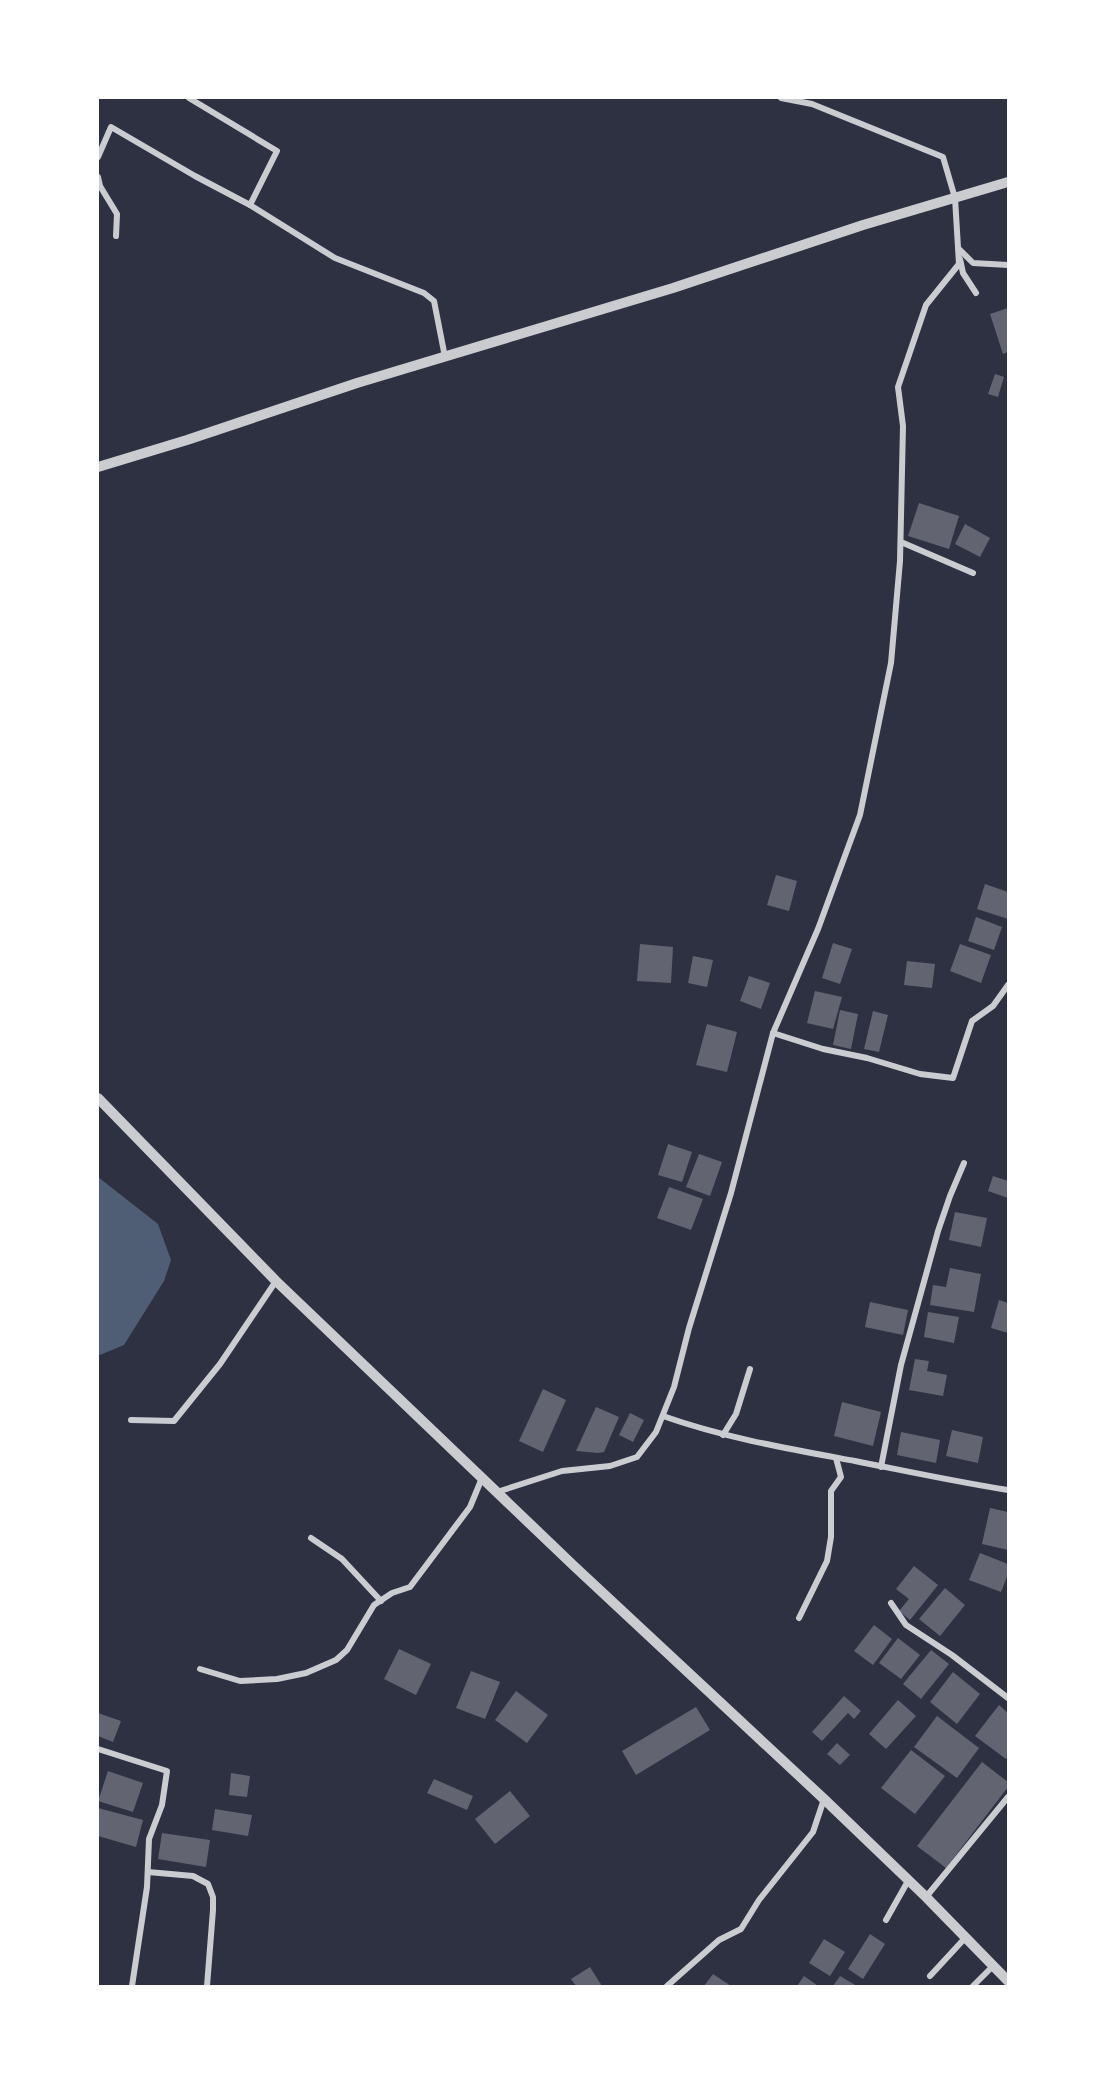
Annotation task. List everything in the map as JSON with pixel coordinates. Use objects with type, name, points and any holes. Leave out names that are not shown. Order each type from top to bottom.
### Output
[{"type":"street","points":[[189,98],[277,151],[250,205]]},
{"type":"street","points":[[497,1492],[562,1471],[610,1466],[637,1457],[656,1432],[674,1387],[689,1328],[731,1193],[773,1033],[818,929],[861,815],[891,663],[901,542],[903,426],[898,387],[926,305],[959,264],[955,198],[943,157],[812,104],[781,98]]},
{"type":"street","points":[[98,157],[111,127],[250,205],[335,258],[424,293],[434,301],[445,357]]},
{"type":"street","points":[[98,177],[100,186],[117,214],[116,236]]},
{"type":"street","points":[[98,467],[188,440],[357,383],[674,288],[863,225],[1008,182]]},
{"type":"street","points":[[959,249],[973,263],[1008,265]]},
{"type":"street","points":[[959,249],[963,273],[976,293]]},
{"type":"street","points":[[901,542],[973,573]]},
{"type":"street","points":[[773,1033],[920,1074],[953,1078],[972,1021],[993,1005],[1008,985]]},
{"type":"street","points":[[98,1098],[276,1281],[824,1799],[926,1897],[1008,1981]]},
{"type":"street","points":[[881,1467],[901,1365],[938,1231],[964,1163]]},
{"type":"street","points":[[131,1420],[174,1421],[220,1364],[276,1281]]},
{"type":"street","points":[[723,1435],[736,1414],[750,1368]]},
{"type":"street","points":[[663,1416],[723,1435],[1008,1490]]},
{"type":"street","points":[[799,1618],[827,1561],[831,1537],[831,1491],[841,1477],[836,1458]]},
{"type":"street","points":[[200,1669],[240,1681],[277,1679],[306,1673],[336,1660],[347,1650],[374,1605],[392,1593],[410,1587],[470,1506],[482,1478]]},
{"type":"street","points":[[311,1538],[342,1559],[381,1601]]},
{"type":"street","points":[[891,1603],[906,1625],[952,1655],[1008,1698]]},
{"type":"street","points":[[98,1749],[167,1771],[162,1805],[149,1839],[148,1872],[132,1986]]},
{"type":"street","points":[[926,1897],[1008,1797]]},
{"type":"street","points":[[672,1985],[720,1940],[741,1929],[759,1900],[813,1832],[824,1799]]},
{"type":"street","points":[[148,1872],[193,1876],[208,1884],[213,1897],[213,1910],[207,1986]]},
{"type":"street","points":[[886,1920],[908,1881]]},
{"type":"street","points":[[930,1976],[966,1937]]},
{"type":"street","points":[[973,1986],[993,1966]]},
{"type":"water","points":[[98,1177],[158,1224],[171,1260],[164,1281],[124,1345],[100,1355],[98,1354]]},
{"type":"building","points":[[1008,308],[1008,352],[1003,354],[990,314]]},
{"type":"building","points":[[995,374],[1004,377],[998,397],[988,394]]},
{"type":"building","points":[[919,503],[959,516],[949,549],[908,536]]},
{"type":"building","points":[[965,524],[990,538],[980,557],[955,544]]},
{"type":"building","points":[[776,875],[797,881],[789,911],[767,905]]},
{"type":"building","points":[[985,884],[1008,892],[1008,919],[977,909]]},
{"type":"building","points":[[976,917],[1002,927],[994,950],[968,941]]},
{"type":"building","points":[[833,943],[852,949],[840,984],[822,978]]},
{"type":"building","points":[[640,944],[673,947],[671,983],[637,981]]},
{"type":"building","points":[[960,944],[991,955],[981,983],[950,971]]},
{"type":"building","points":[[693,956],[713,960],[707,987],[688,983]]},
{"type":"building","points":[[907,961],[935,964],[932,988],[904,985]]},
{"type":"building","points":[[749,976],[770,983],[761,1009],[740,1001]]},
{"type":"building","points":[[815,991],[842,997],[833,1029],[807,1023]]},
{"type":"building","points":[[840,1010],[858,1014],[851,1049],[833,1045]]},
{"type":"building","points":[[873,1011],[888,1015],[879,1052],[864,1049]]},
{"type":"building","points":[[707,1024],[737,1032],[727,1072],[696,1065]]},
{"type":"building","points":[[668,1144],[692,1152],[682,1182],[658,1175]]},
{"type":"building","points":[[699,1154],[722,1162],[710,1196],[686,1187]]},
{"type":"building","points":[[993,1176],[1008,1181],[1008,1198],[988,1191]]},
{"type":"building","points":[[669,1187],[703,1199],[691,1230],[657,1218]]},
{"type":"building","points":[[955,1212],[987,1218],[981,1247],[949,1240]]},
{"type":"building","points":[[950,1268],[981,1274],[974,1312],[930,1305],[933,1285],[946,1287]]},
{"type":"building","points":[[999,1300],[1008,1303],[1008,1333],[991,1328]]},
{"type":"building","points":[[870,1302],[908,1310],[903,1335],[865,1327]]},
{"type":"building","points":[[928,1312],[959,1317],[954,1343],[924,1337]]},
{"type":"building","points":[[915,1359],[929,1361],[927,1371],[947,1375],[943,1396],[909,1390]]},
{"type":"building","points":[[543,1389],[566,1400],[543,1452],[519,1441]]},
{"type":"building","points":[[842,1402],[881,1412],[873,1446],[834,1436]]},
{"type":"building","points":[[596,1407],[619,1417],[604,1452],[576,1451]]},
{"type":"building","points":[[630,1413],[644,1420],[633,1442],[619,1435]]},
{"type":"building","points":[[952,1430],[983,1437],[978,1463],[946,1456]]},
{"type":"building","points":[[901,1432],[940,1440],[936,1463],[897,1455]]},
{"type":"building","points":[[990,1508],[1008,1512],[1008,1550],[982,1544]]},
{"type":"building","points":[[980,1553],[1008,1564],[1008,1574],[1001,1592],[969,1580]]},
{"type":"building","points":[[914,1566],[938,1585],[910,1620],[899,1611],[909,1599],[896,1589]]},
{"type":"building","points":[[945,1588],[965,1605],[940,1636],[919,1619]]},
{"type":"building","points":[[874,1625],[892,1639],[873,1665],[854,1651]]},
{"type":"building","points":[[898,1638],[920,1655],[901,1679],[879,1663]]},
{"type":"building","points":[[399,1649],[431,1664],[416,1695],[384,1679]]},
{"type":"building","points":[[931,1650],[949,1664],[921,1699],[903,1684]]},
{"type":"building","points":[[471,1671],[500,1682],[485,1719],[456,1708]]},
{"type":"building","points":[[953,1672],[980,1694],[957,1724],[930,1702]]},
{"type":"building","points":[[516,1691],[548,1715],[527,1743],[495,1720]]},
{"type":"building","points":[[844,1696],[861,1711],[854,1719],[848,1713],[822,1741],[812,1732]]},
{"type":"building","points":[[898,1700],[916,1716],[886,1749],[869,1734]]},
{"type":"building","points":[[999,1705],[1008,1713],[1008,1756],[1006,1759],[975,1736]]},
{"type":"building","points":[[696,1707],[710,1730],[636,1775],[622,1751]]},
{"type":"building","points":[[98,1713],[121,1721],[113,1742],[98,1736]]},
{"type":"building","points":[[937,1716],[979,1748],[957,1778],[914,1747]]},
{"type":"building","points":[[837,1743],[850,1755],[840,1765],[827,1754]]},
{"type":"building","points":[[911,1750],[945,1776],[915,1814],[881,1788]]},
{"type":"building","points":[[982,1762],[1008,1782],[1008,1787],[946,1868],[917,1846]]},
{"type":"building","points":[[108,1771],[143,1783],[133,1812],[98,1801]]},
{"type":"building","points":[[231,1773],[250,1776],[247,1797],[229,1795]]},
{"type":"building","points":[[434,1779],[473,1796],[467,1810],[427,1793]]},
{"type":"building","points":[[510,1791],[530,1816],[495,1844],[475,1819]]},
{"type":"building","points":[[98,1808],[143,1820],[136,1847],[98,1836]]},
{"type":"building","points":[[215,1809],[252,1815],[248,1836],[212,1830]]},
{"type":"building","points":[[162,1833],[210,1840],[206,1867],[158,1859]]},
{"type":"building","points":[[870,1934],[885,1944],[863,1979],[848,1969]]},
{"type":"building","points":[[824,1939],[845,1952],[830,1976],[809,1963]]},
{"type":"building","points":[[590,1967],[602,1986],[576,1986],[571,1979]]},
{"type":"building","points":[[713,1974],[731,1986],[704,1986]]},
{"type":"building","points":[[804,1976],[818,1986],[797,1986]]},
{"type":"building","points":[[840,1976],[857,1986],[833,1986]]}]
